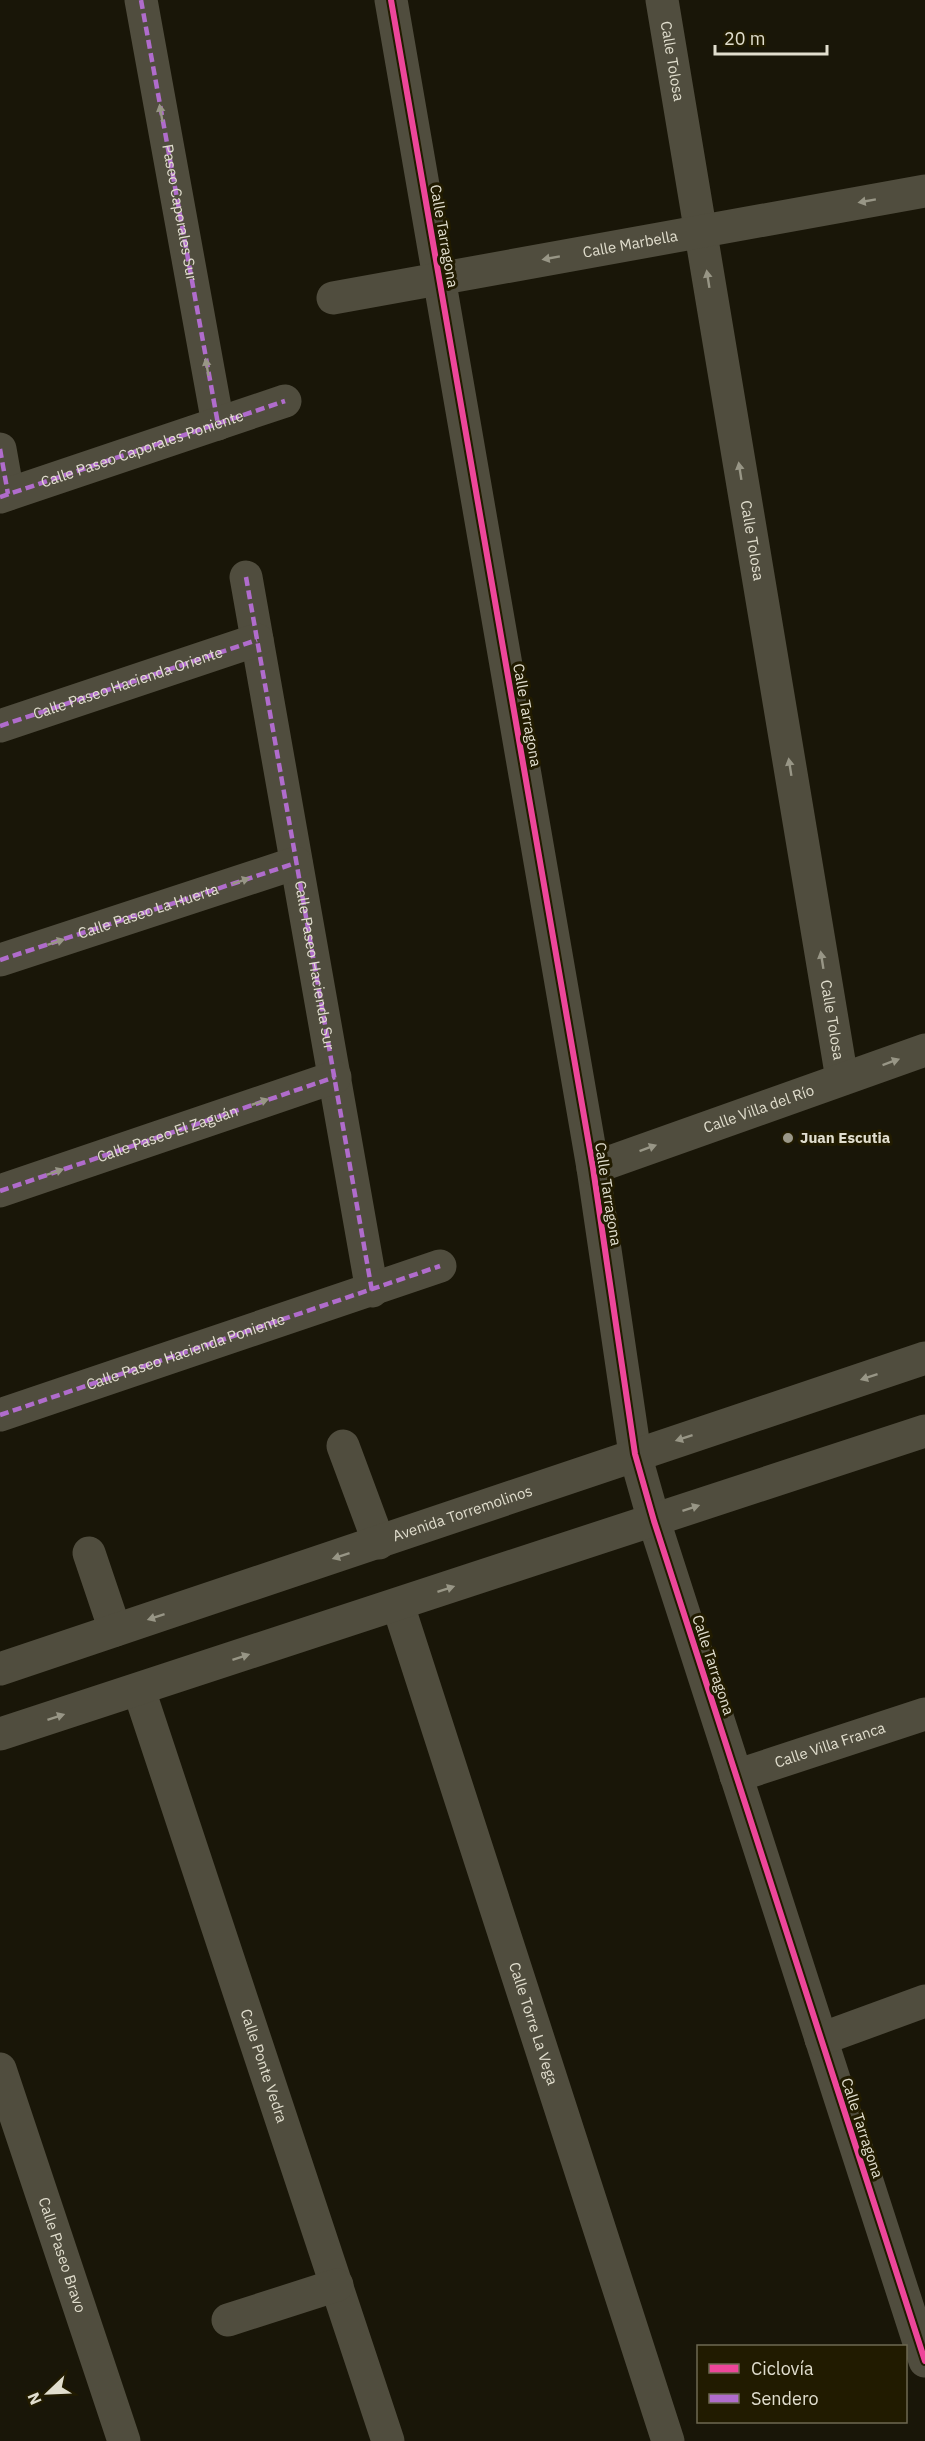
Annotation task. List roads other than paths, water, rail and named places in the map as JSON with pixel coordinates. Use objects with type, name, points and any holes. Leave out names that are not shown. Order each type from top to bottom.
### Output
[{"type":"street","name":"Paseo Caporales Sur","points":[[141,0],[218,424]]},
{"type":"street","name":"Calle Tarragona","points":[[391,0],[593,1168],[635,1454],[654,1521],[821,2039],[913,2286],[925,2361]]},
{"type":"street","name":"Calle Tolosa","points":[[662,0],[842,1079]]},
{"type":"street","name":"Calle Marbella","points":[[333,298],[925,191]]},
{"type":"street","name":"Calle Paseo Caporales Poniente","points":[[4,495],[285,401]]},
{"type":"street","points":[[0,449],[4,495]]},
{"type":"street","name":"Calle Paseo Hacienda Sur","points":[[246,577],[372,1291]]},
{"type":"street","name":"Calle Paseo Hacienda Oriente","points":[[0,726],[257,640]]},
{"type":"street","name":"Calle Paseo La Huerta","points":[[0,960],[296,863]]},
{"type":"street","name":"Calle Villa del Río","points":[[593,1168],[925,1050]]},
{"type":"street","name":"Calle Paseo El Zaguán","points":[[0,1191],[335,1077]]},
{"type":"street","name":"Calle Paseo Hacienda Poniente","points":[[0,1415],[372,1291],[440,1266]]},
{"type":"street","name":"Avenida Torremolinos","points":[[0,1669],[379,1544],[635,1454],[925,1358]]},
{"type":"street","points":[[0,1734],[925,1431]]},
{"type":"street","points":[[343,1446],[379,1544]]},
{"type":"street","points":[[89,1553],[115,1630]]},
{"type":"street","name":"Calle Torre La Vega","points":[[398,1605],[668,2441]]},
{"type":"street","name":"Calle Ponte Vedra","points":[[139,1690],[388,2441]]},
{"type":"street","name":"Calle Villa Franca","points":[[736,1776],[925,1713]]},
{"type":"street","points":[[821,2039],[925,2001]]},
{"type":"street","name":"Calle Paseo Bravo","points":[[0,2069],[124,2441]]},
{"type":"street","points":[[228,2320],[337,2285]]},
{"type":"place","name":"Juan Escutia","points":[[788,1138]]}]
